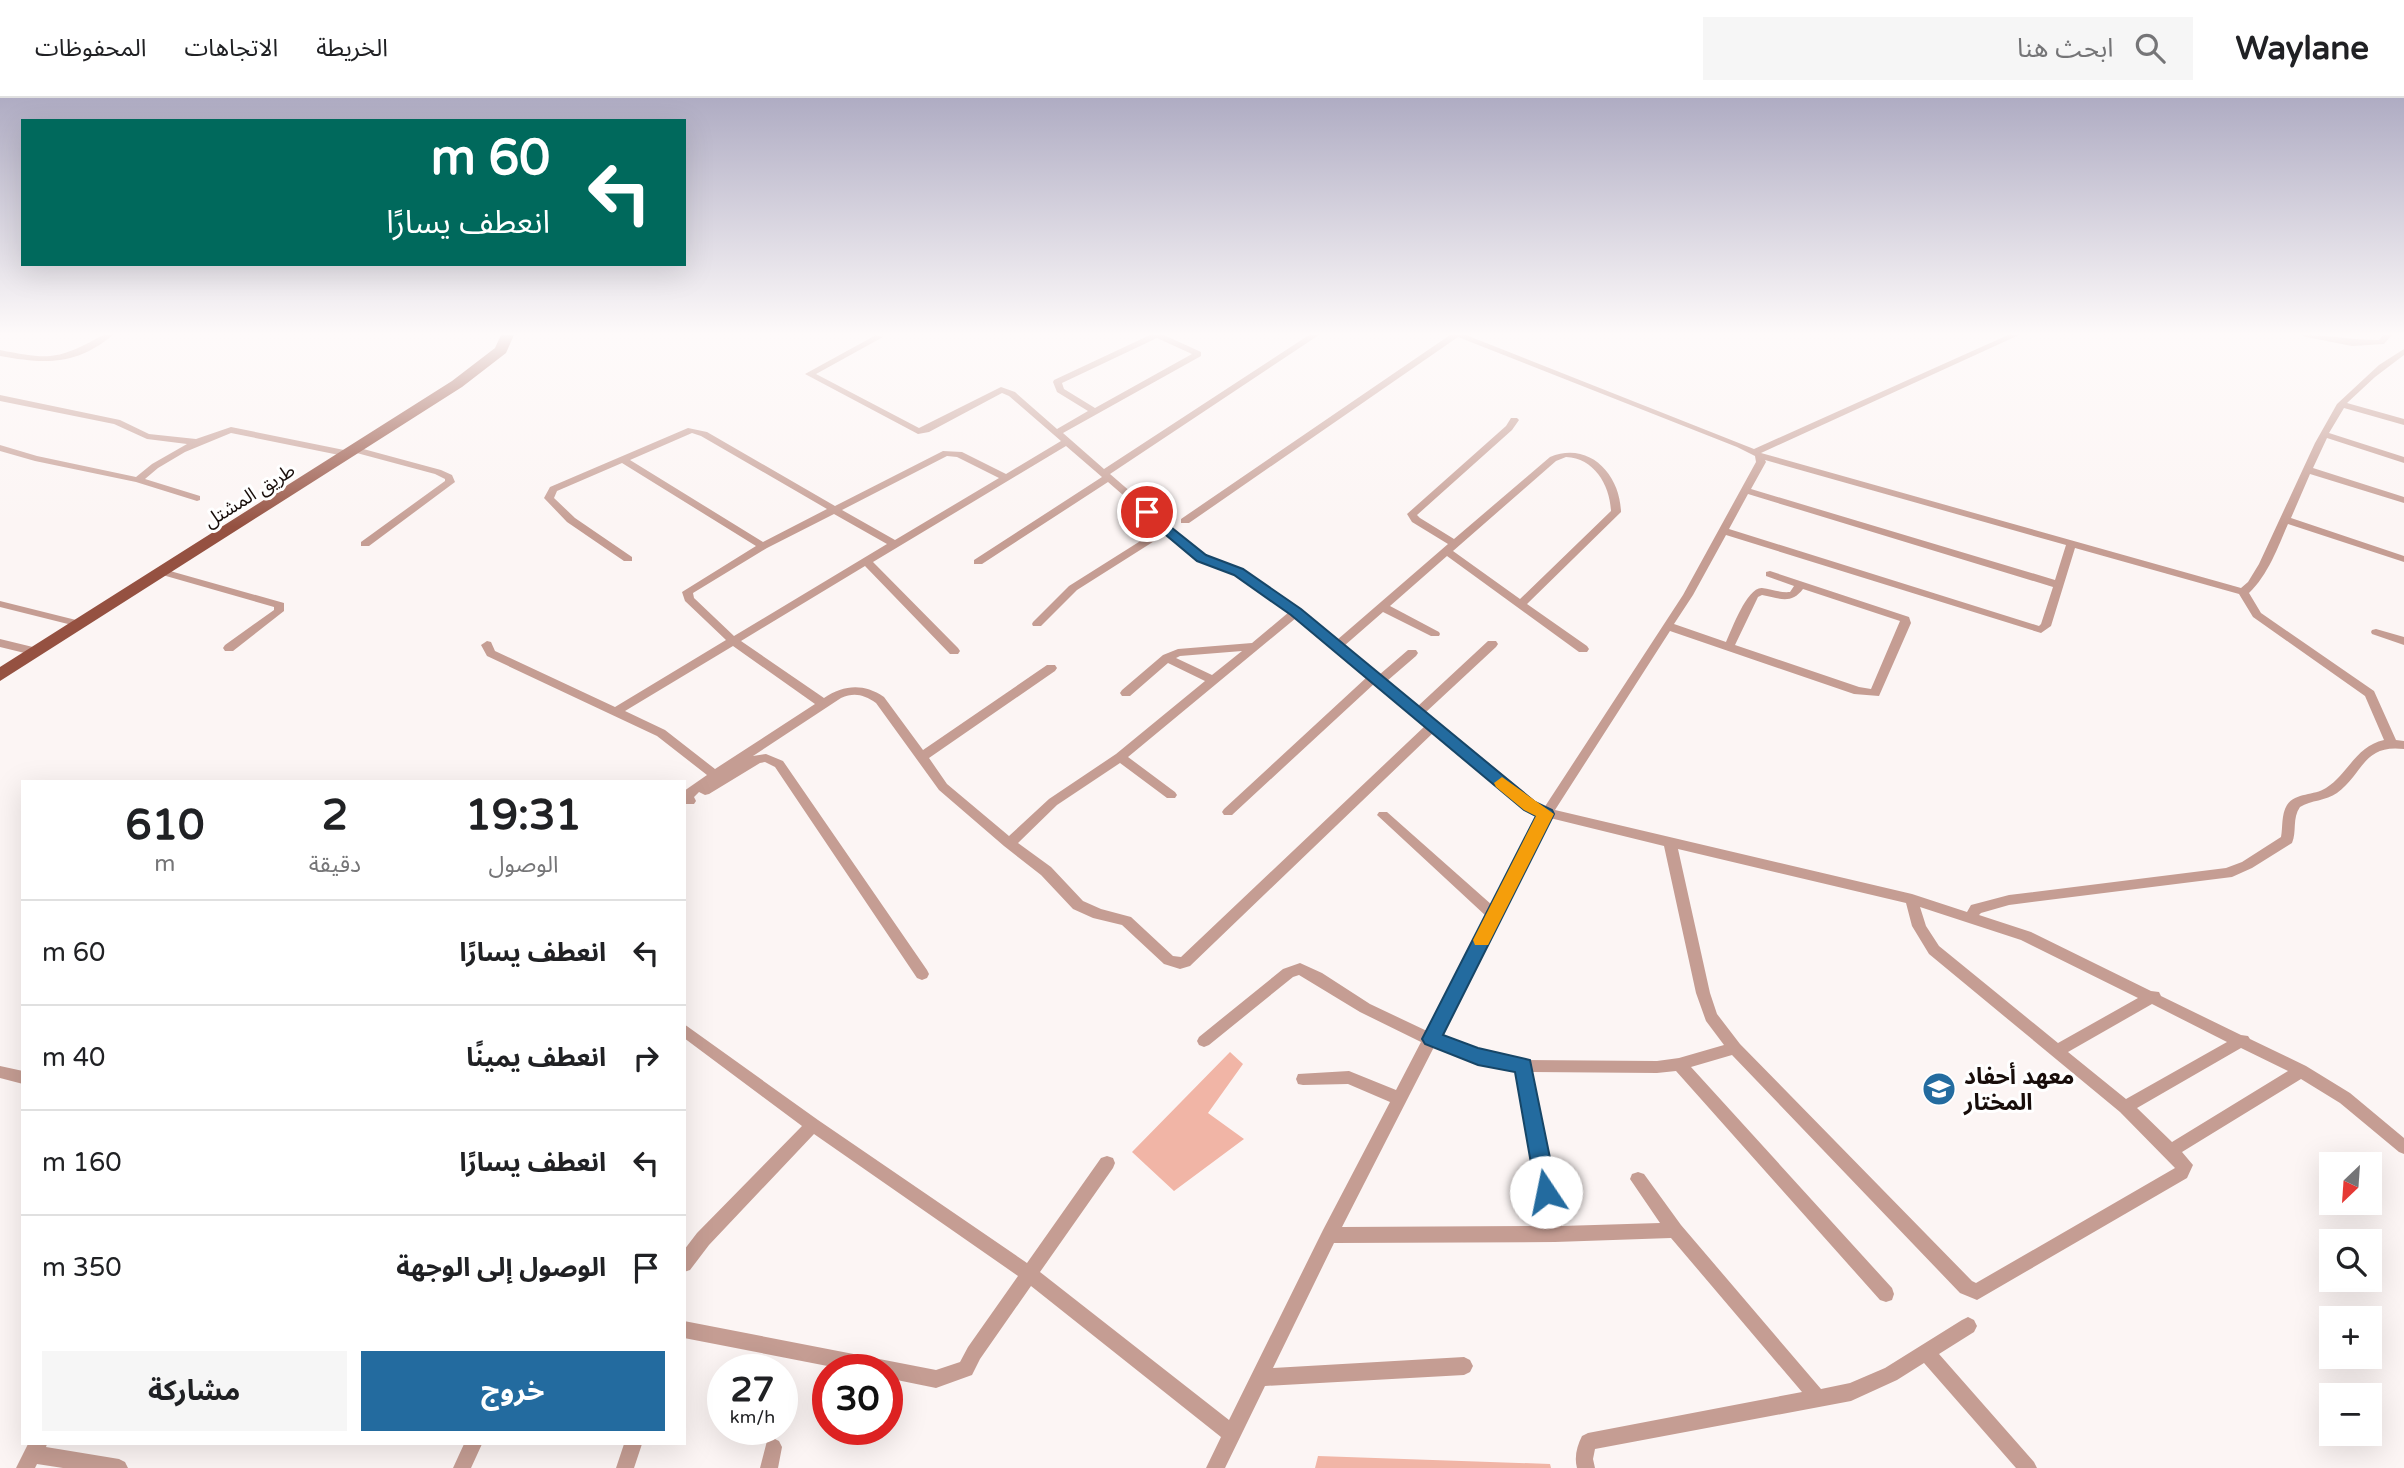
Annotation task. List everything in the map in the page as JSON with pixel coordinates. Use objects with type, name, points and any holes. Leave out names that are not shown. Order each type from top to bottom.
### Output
[{"type":"main road","name":"طريق المشتل","points":[[0,675],[353,452],[432,399]]},
{"type":"street","points":[[5,399],[117,422],[147,436],[196,442]]},
{"type":"street","points":[[857,399],[918,431],[926,430],[984,399]]},
{"type":"street","points":[[1018,399],[1201,558],[1238,572],[1296,612],[1530,806],[1546,814],[1912,899],[2044,944],[2154,996],[2301,1071],[2345,1098],[2404,1147]]},
{"type":"street","points":[[1074,399],[1094,411]]},
{"type":"street","points":[[616,711],[1006,478],[1094,411],[1116,399]]},
{"type":"street","points":[[978,562],[1218,399]]},
{"type":"street","points":[[1185,521],[1364,399]]},
{"type":"street","points":[[1626,399],[1757,454],[2243,592],[2250,589],[2325,435],[2341,404],[2347,399]]},
{"type":"street","points":[[1757,454],[1876,399]]},
{"type":"street","points":[[2341,404],[2404,422]]},
{"type":"street","points":[[1514,420],[1509,428],[1412,514],[1521,604],[1583,649]]},
{"type":"street","points":[[138,480],[196,442],[223,431],[239,430],[353,452],[449,477],[450,482],[365,544]]},
{"type":"street","points":[[628,559],[571,520],[549,498],[553,489],[684,432],[696,431],[896,545]]},
{"type":"street","points":[[2325,435],[2404,460]]},
{"type":"street","points":[[0,448],[138,480],[197,498]]},
{"type":"street","points":[[824,704],[733,641],[689,599],[687,592],[763,546],[946,453],[959,454],[1006,478]]},
{"type":"street","points":[[1337,646],[1559,455],[1574,454],[1591,462],[1614,491],[1616,513],[1521,604]]},
{"type":"street","points":[[1215,1468],[1329,1234],[1546,814],[1668,626],[1724,531],[1760,466],[1757,454]]},
{"type":"street","points":[[622,459],[763,546]]},
{"type":"street","points":[[2308,470],[2404,500]]},
{"type":"street","points":[[1746,490],[2059,586]]},
{"type":"street","points":[[2284,519],[2404,559]]},
{"type":"street","points":[[1037,624],[1073,587],[1167,529]]},
{"type":"street","points":[[1724,531],[2041,629],[2046,626],[2071,544]]},
{"type":"street","points":[[867,562],[954,652]]},
{"type":"street","points":[[163,572],[280,605],[279,611],[229,648]]},
{"type":"street","points":[[1668,626],[1858,691],[1875,693],[1906,623],[1905,619],[1770,574]]},
{"type":"street","points":[[1729,647],[1754,596],[1760,590],[1783,596],[1793,595],[1801,584]]},
{"type":"street","points":[[1971,917],[1976,909],[2009,900],[2238,869],[2287,840],[2292,808],[2299,802],[2329,793],[2371,749],[2397,744],[2370,694],[2257,615],[2243,592]]},
{"type":"street","points":[[0,604],[80,624]]},
{"type":"street","points":[[1383,607],[1435,634]]},
{"type":"street","points":[[1009,843],[1053,802],[1119,757],[1296,612]]},
{"type":"street","points":[[2376,632],[2404,640]]},
{"type":"street","points":[[0,643],[37,652]]},
{"type":"street","points":[[1416,714],[1492,644]]},
{"type":"street","points":[[487,645],[491,653],[661,733],[715,775]]},
{"type":"street","points":[[1126,693],[1167,658],[1198,649],[1254,646]]},
{"type":"street","points":[[1228,812],[1377,679],[1412,653]]},
{"type":"street","points":[[1167,658],[1212,680]]},
{"type":"street","points":[[922,757],[1051,668]]},
{"type":"street","points":[[687,803],[689,792],[824,704],[847,690],[869,691],[880,701],[943,787],[1009,843],[1046,870],[1078,905],[1098,915],[1126,921],[1169,960],[1180,964],[1433,726]]},
{"type":"street","points":[[1119,757],[1171,795]]},
{"type":"street","points":[[687,803],[757,759],[766,758],[779,764],[922,974]]},
{"type":"street","points":[[1383,816],[1494,915]]},
{"type":"street","points":[[1670,842],[1707,1006],[1735,1048],[1966,1287],[1977,1292],[2181,1173],[2185,1165],[2125,1107],[1934,950],[1922,935],[1914,918],[1912,899]]},
{"type":"street","points":[[1204,1041],[1294,969],[1305,971],[1366,1009],[1432,1039],[1478,1056],[1523,1066],[1637,1068],[1679,1064],[1735,1048]]},
{"type":"street","points":[[2058,1050],[2154,996]]},
{"type":"street","points":[[686,1033],[1029,1275],[1232,1434]]},
{"type":"street","points":[[2125,1107],[2243,1040]]},
{"type":"street","points":[[1679,1064],[1886,1294]]},
{"type":"street","points":[[1523,1066],[1555,1234]]},
{"type":"street","points":[[2172,1150],[2301,1071]]},
{"type":"street","points":[[0,1072],[21,1077]]},
{"type":"street","points":[[1303,1080],[1349,1077],[1400,1099]]},
{"type":"street","points":[[686,1261],[703,1239],[813,1125]]},
{"type":"street","points":[[686,1329],[936,1379],[966,1369],[974,1353],[1107,1163]]},
{"type":"street","points":[[1638,1179],[1675,1230],[1817,1397]]},
{"type":"street","points":[[1329,1234],[1555,1234],[1675,1230]]},
{"type":"street","points":[[1586,1468],[1585,1450],[1588,1443],[1594,1440],[1865,1387],[1927,1353],[1968,1326]]},
{"type":"street","points":[[1927,1353],[2028,1468]]},
{"type":"street","points":[[1260,1377],[1464,1366]]},
{"type":"street","points":[[463,1468],[473,1445]]},
{"type":"street","points":[[625,1468],[633,1445]]},
{"type":"street","points":[[769,1468],[773,1447]]},
{"type":"street","points":[[32,1455],[119,1468]]},
{"type":"shaded area","points":[[1230,1052],[1243,1064],[1208,1113],[1244,1139],[1174,1191],[1132,1152]]},
{"type":"shaded area","points":[[1318,1456],[1550,1464],[1551,1468],[1315,1468]]},
{"type":"slow traffic","points":[[1481,940],[1546,814],[1530,806],[1502,783]]},
{"type":"place","name":"معهد أحفاد المختار","points":[[1939,1089]]},
{"type":"route","points":[[1147,512],[1201,558],[1238,572],[1296,612],[1416,714],[1530,806],[1546,814],[1432,1039],[1478,1056],[1523,1066],[1546,1192]]}]
